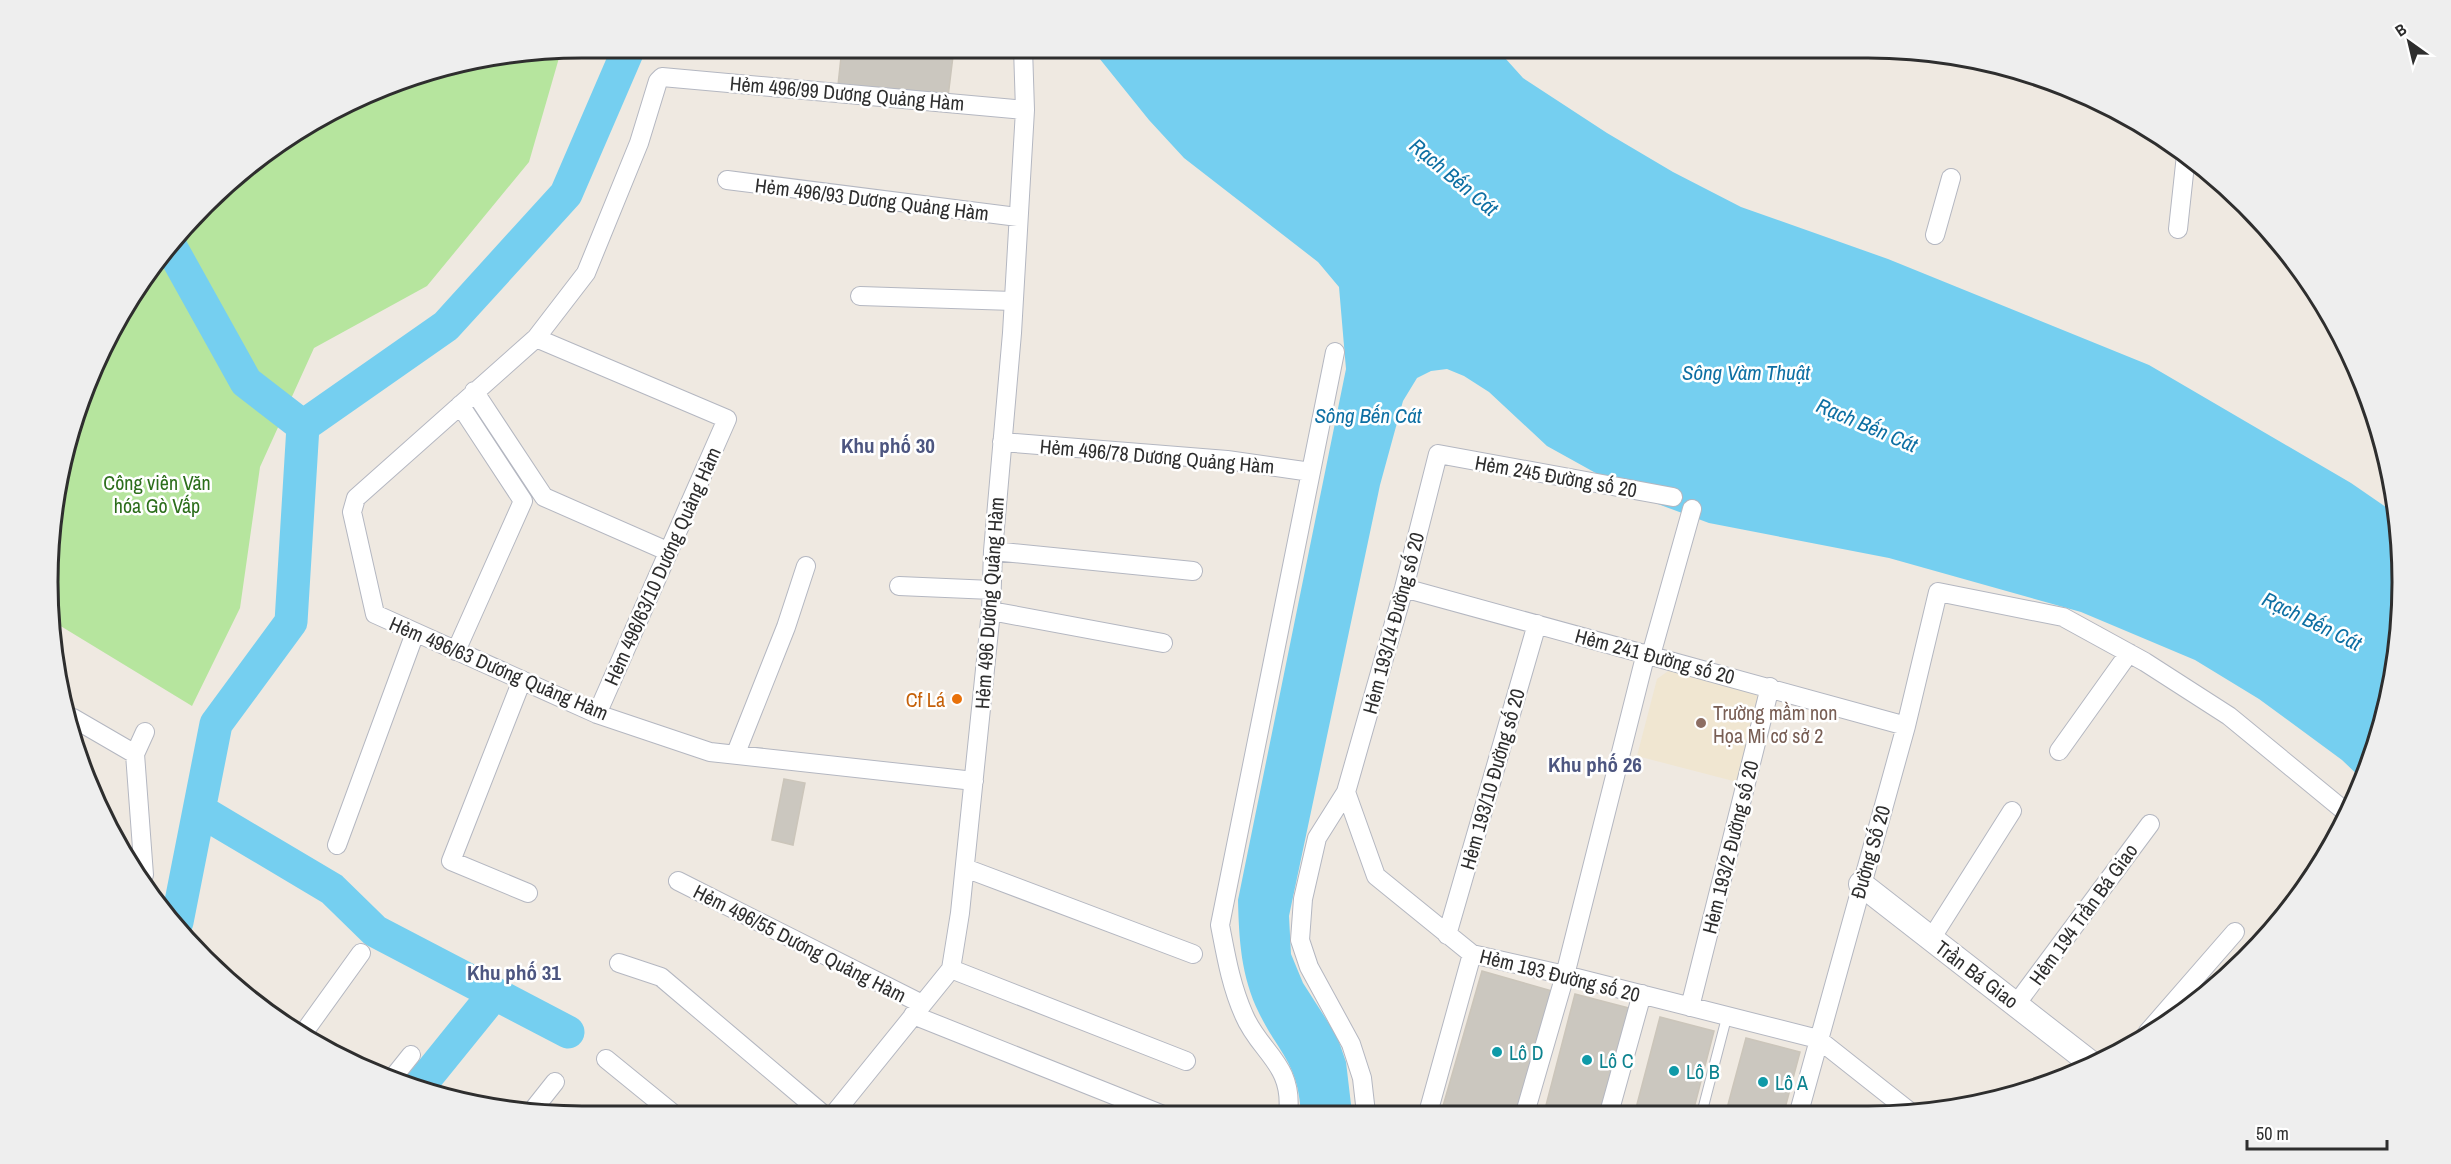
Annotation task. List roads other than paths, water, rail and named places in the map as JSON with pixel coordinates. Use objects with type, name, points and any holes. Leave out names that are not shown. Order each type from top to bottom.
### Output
[{"type":"street","name":"Hẻm 496 Dương Quảng Hàm","points":[[951,969],[965,868],[991,611],[993,551],[1013,301],[1025,110],[1023,58]]},
{"type":"street","name":"Hẻm 496/99 Dương Quảng Hàm","points":[[669,76],[1025,110]]},
{"type":"street","name":"Hẻm 496/63 Dương Quảng Hàm","points":[[669,76],[662,77],[658,81],[639,143],[586,273],[536,338],[356,498],[352,512],[375,614],[597,714],[711,752],[974,781]]},
{"type":"street","points":[[2178,229],[2185,165]]},
{"type":"street","points":[[1935,235],[1951,178]]},
{"type":"street","name":"Hẻm 496/93 Dương Quảng Hàm","points":[[727,180],[1018,217]]},
{"type":"street","points":[[860,296],[1013,301]]},
{"type":"street","name":"Hẻm 496/63/10 Dương Quảng Hàm","points":[[536,338],[727,418],[597,714]]},
{"type":"street","points":[[1288,1106],[1288,1084],[1277,1062],[1245,1017],[1230,977],[1220,924],[1335,352]]},
{"type":"street","points":[[474,391],[544,497],[667,551]]},
{"type":"street","points":[[460,405],[523,501]]},
{"type":"street","name":"Hẻm 496/78 Dương Quảng Hàm","points":[[1002,442],[1227,460],[1311,472]]},
{"type":"street","name":"Hẻm 245 Đường số 20","points":[[1438,454],[1673,497]]},
{"type":"street","name":"Hẻm 193/14 Đường số 20","points":[[1365,1106],[1362,1078],[1352,1044],[1309,967],[1300,940],[1303,899],[1317,837],[1346,792],[1404,588],[1438,454]]},
{"type":"street","points":[[523,501],[544,497]]},
{"type":"street","points":[[456,651],[523,501]]},
{"type":"street","points":[[1527,1106],[1564,975],[1648,654],[1692,508]]},
{"type":"street","points":[[993,551],[1193,571]]},
{"type":"street","points":[[736,753],[786,627],[806,566]]},
{"type":"street","points":[[899,586],[992,590]]},
{"type":"street","name":"Hẻm 241 Đường số 20","points":[[1404,588],[1906,726]]},
{"type":"street","name":"Đường Số 20","points":[[1800,1106],[1906,726],[1938,592],[2063,617],[2129,653]]},
{"type":"street","points":[[991,611],[1163,643]]},
{"type":"street","name":"Hẻm 193/10 Đường số 20","points":[[1447,935],[1537,624]]},
{"type":"street","points":[[337,845],[416,633]]},
{"type":"street","points":[[2059,751],[2129,653],[2229,716],[2341,808]]},
{"type":"street","points":[[522,680],[452,861],[528,893]]},
{"type":"street","name":"Hẻm 193/2 Đường số 20","points":[[1690,1007],[1770,687]]},
{"type":"street","points":[[77,720],[135,754]]},
{"type":"street","points":[[143,867],[135,754],[145,732]]},
{"type":"street","name":"Hẻm 193 Đường số 20","points":[[1346,792],[1376,876],[1472,954],[1818,1039]]},
{"type":"street","points":[[1931,939],[2012,811]]},
{"type":"street","name":"Hẻm 194 Trần Bá Giao","points":[[2017,1004],[2150,824]]},
{"type":"street","points":[[965,868],[1193,954]]},
{"type":"street","name":"Hẻm 496/55 Dương Quảng Hàm","points":[[678,881],[918,1010],[1142,1106]]},
{"type":"street","name":"Trần Bá Giao","points":[[1861,884],[2085,1059]]},
{"type":"street","points":[[2162,1015],[2235,932]]},
{"type":"street","points":[[308,1027],[361,953]]},
{"type":"street","points":[[1430,1106],[1472,954]]},
{"type":"street","points":[[619,963],[661,977],[813,1106]]},
{"type":"street","points":[[839,1106],[951,969],[1186,1061]]},
{"type":"street","points":[[1611,1106],[1642,994]]},
{"type":"street","points":[[1818,1039],[1899,1104]]},
{"type":"street","points":[[398,1072],[411,1055]]},
{"type":"street","points":[[606,1059],[664,1106]]},
{"type":"street","points":[[538,1103],[555,1082]]},
{"type":"lane","points":[[1704,1106],[1727,1016]]},
{"type":"water","name":"Sông Vàm Thuật","points":[[1099,58],[1505,58],[1523,78],[1607,133],[1673,172],[1741,207],[1888,259],[2149,365],[2351,483],[2387,508],[2392,582],[2388,650],[2375,717],[2356,774],[2342,760],[2259,699],[2195,660],[2081,612],[1889,558],[1709,523],[1639,497],[1547,446],[1489,392],[1464,376],[1447,369],[1431,371],[1417,378],[1403,401],[1380,485],[1289,916],[1291,954],[1303,983],[1337,1036],[1346,1062],[1351,1106],[1300,1106],[1292,1070],[1266,1027],[1248,985],[1240,944],[1238,900],[1346,369],[1339,287],[1318,262],[1184,158],[1149,120]]},
{"type":"waterway","points":[[175,254],[246,382],[303,426],[446,326],[566,194],[625,58]]},
{"type":"waterway","points":[[178,915],[216,724],[291,622],[303,426]]},
{"type":"waterway","points":[[199,810],[332,889],[375,931],[568,1032]]},
{"type":"waterway","points":[[424,1081],[494,994]]},
{"type":"place","name":"Cf Lá","points":[[957,699]]},
{"type":"place","name":"Trường mầm non Họa Mi cơ sở 2","points":[[1701,723]]},
{"type":"place","name":"Lô D","points":[[1497,1052]]},
{"type":"place","name":"Lô C","points":[[1587,1060]]},
{"type":"place","name":"Lô B","points":[[1674,1071]]},
{"type":"place","name":"Lô A","points":[[1763,1082]]},
{"type":"district","name":"Khu phố 30","points":[[888,445]]},
{"type":"district","name":"Khu phố 26","points":[[1595,764]]},
{"type":"district","name":"Khu phố 31","points":[[514,972]]},
{"type":"water label","name":"Rạch Bến Cát","points":[[1454,177]]},
{"type":"water label","name":"Sông Bến Cát","points":[[1368,415]]},
{"type":"water label","name":"Rạch Bến Cát","points":[[1867,425]]},
{"type":"water label","name":"Rạch Bến Cát","points":[[2312,621]]},
{"type":"park label","name":"Công viên Văn hóa Gò Vấp","points":[[157,494]]}]
